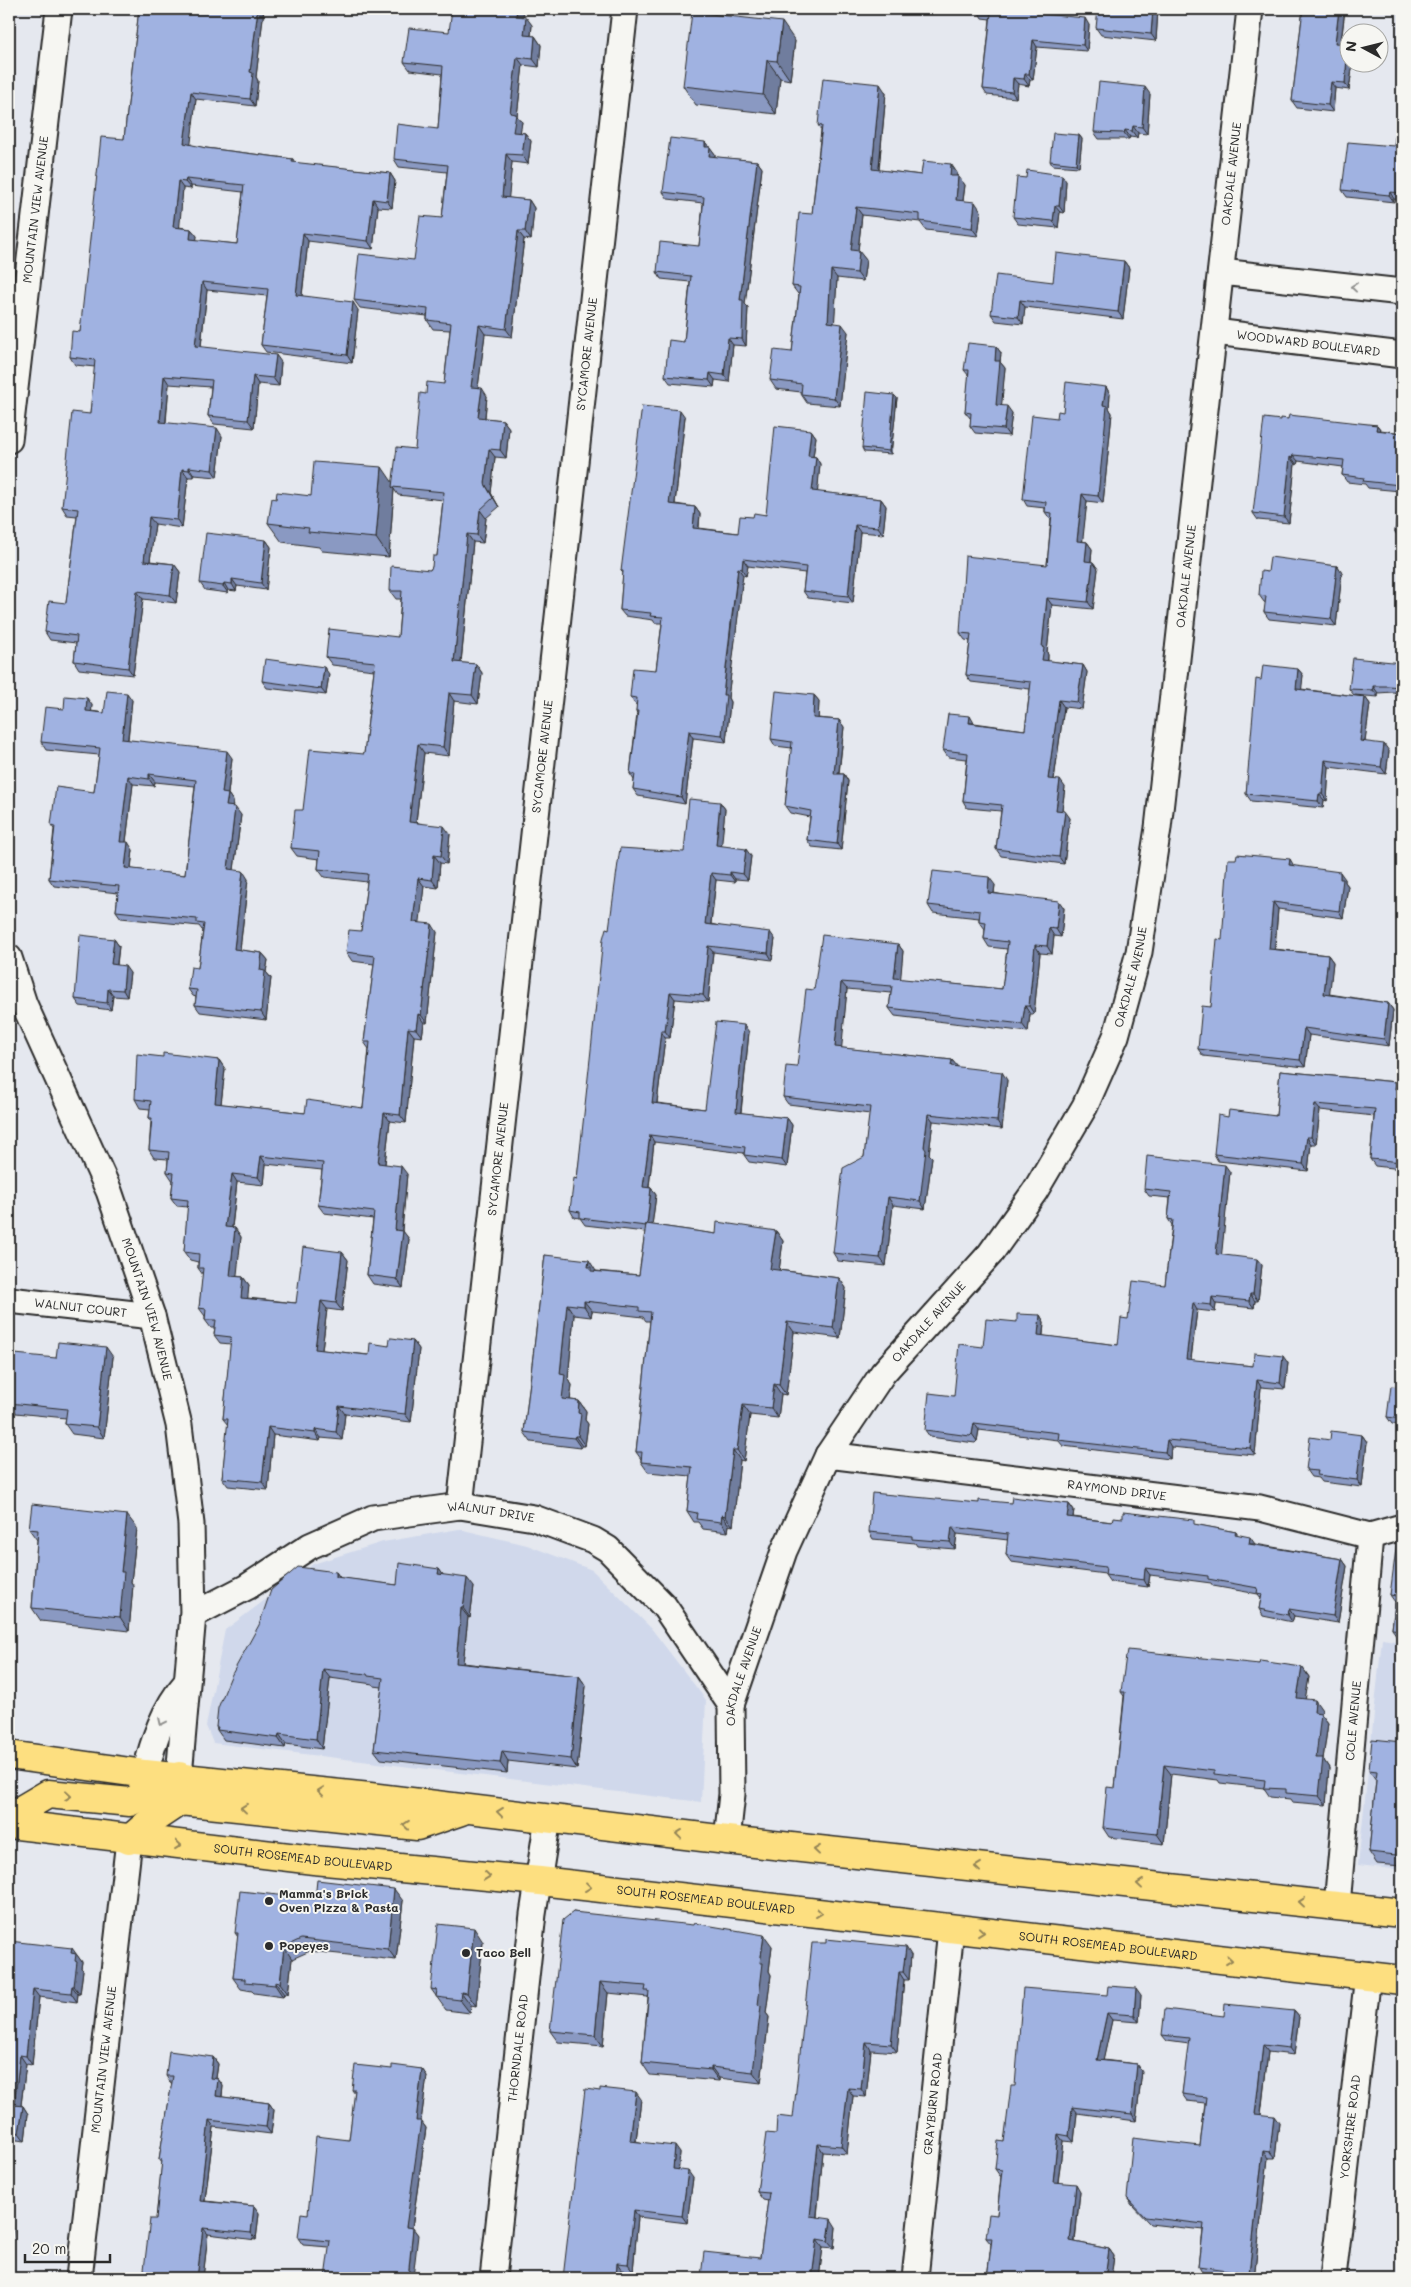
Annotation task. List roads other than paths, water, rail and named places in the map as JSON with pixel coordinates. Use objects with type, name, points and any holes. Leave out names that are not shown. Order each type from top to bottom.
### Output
[{"type":"main road","points":[[9,1755],[145,1774],[179,1776],[469,1808],[727,1840],[1402,1913]]},
{"type":"main road","points":[[9,1817],[48,1794],[130,1802],[179,1776]]},
{"type":"main road","points":[[129,1840],[152,1820],[180,1801],[417,1826],[469,1808]]},
{"type":"main road","name":"SOUTH ROSEMEAD BOULEVARD","points":[[9,1824],[129,1840],[314,1860],[540,1881],[1402,1980]]},
{"type":"street","name":"MOUNTAIN VIEW AVENUE","points":[[9,440],[59,9]]},
{"type":"street","name":"SYCAMORE AVENUE","points":[[460,1506],[625,9]]},
{"type":"street","name":"OAKDALE AVENUE","points":[[727,1840],[732,1794],[731,1705],[784,1551],[828,1455],[883,1373],[990,1254],[1035,1191],[1085,1106],[1116,1036],[1139,952],[1158,828],[1250,9]]},
{"type":"street","points":[[1221,272],[1402,292]]},
{"type":"street","name":"WOODWARD BOULEVARD","points":[[1215,332],[1402,355]]},
{"type":"street","name":"MOUNTAIN VIEW AVENUE","points":[[9,958],[24,1004],[109,1191],[152,1316],[179,1424],[191,1524],[193,1615],[179,1776]]},
{"type":"street","name":"WALNUT COURT","points":[[9,1300],[152,1316]]},
{"type":"street","name":"RAYMOND DRIVE","points":[[828,1455],[1260,1508],[1370,1536],[1402,1527]]},
{"type":"street","name":"WALNUT DRIVE","points":[[193,1615],[246,1587],[310,1546],[373,1518],[460,1506],[534,1518],[593,1540],[608,1550],[664,1606],[731,1705]]},
{"type":"street","name":"COLE AVENUE","points":[[1337,1905],[1370,1536]]},
{"type":"street","points":[[145,1774],[154,1740],[174,1696],[188,1681]]},
{"type":"street","name":"THORNDALE ROAD","points":[[494,2278],[533,1914],[540,1881],[548,1818]]},
{"type":"street","name":"MOUNTAIN VIEW AVENUE","points":[[79,2278],[129,1840]]},
{"type":"street","name":"GRAYBURN ROAD","points":[[915,2278],[951,1929]]},
{"type":"street","name":"YORKSHIRE ROAD","points":[[1333,2278],[1368,1975]]},
{"type":"place","name":"Mamma's Brick Oven Pizza & Pasta","points":[[269,1901]]},
{"type":"place","name":"Popeyes","points":[[269,1946]]},
{"type":"place","name":"Taco Bell","points":[[466,1953]]}]
